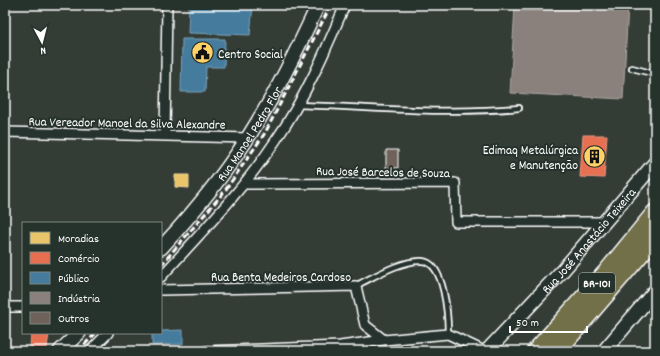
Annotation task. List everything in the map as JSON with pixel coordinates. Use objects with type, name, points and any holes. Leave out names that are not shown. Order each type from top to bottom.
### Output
[{"type":"highway","name":"BR-101","points":[[536,351],[606,273],[655,213]]},
{"type":"highway","name":"BR-101","points":[[557,351],[655,237]]},
{"type":"main road","name":"Rua Manoel Pedro Flor","points":[[162,247],[213,187],[248,138],[272,97],[318,5]]},
{"type":"main road","name":"Rua José Anastácio Teixeira","points":[[485,351],[563,270],[606,222],[655,163]]},
{"type":"main road","points":[[604,351],[652,299]]},
{"type":"main road","points":[[60,351],[78,334]]},
{"type":"street","points":[[165,135],[167,5]]},
{"type":"street","points":[[162,276],[245,184],[277,139],[310,83],[344,5]]},
{"type":"street","name":"Rua Vereador Manoel da Silva Alexandre","points":[[5,132],[248,138]]},
{"type":"street","name":"Rua José Barcelos de Souza","points":[[245,184],[454,182],[456,222],[606,222]]},
{"type":"street","name":"Rua Benta Medeiros Cardoso","points":[[162,290],[356,286],[365,325],[384,340]]},
{"type":"street","points":[[5,307],[22,307]]},
{"type":"street","points":[[90,351],[107,334]]},
{"type":"street","points":[[206,351],[340,346],[448,334],[485,351]]},
{"type":"lane","points":[[632,68],[655,74]]},
{"type":"lane","points":[[298,105],[441,112],[484,111],[519,108]]},
{"type":"lane","points":[[356,286],[361,282],[401,265],[422,261],[432,265],[440,279],[447,312],[448,334]]},
{"type":"building: Moradias","points":[[175,175],[189,175],[189,188],[175,187]]},
{"type":"building: Comércio","name":"Edimaq Metalúrgica e Manutenção","points":[[583,135],[607,135],[604,178],[580,177]]},
{"type":"building: Comércio","points":[[31,334],[49,334],[47,348],[30,347]]},
{"type":"building: Público","points":[[189,5],[253,6],[250,35],[188,33]]},
{"type":"building: Público","name":"Centro Social","points":[[182,39],[225,39],[224,67],[206,67],[205,92],[181,92]]},
{"type":"building: Público","points":[[183,330],[183,344],[152,345],[152,334],[162,334],[162,331]]},
{"type":"building: Indústria","points":[[515,5],[628,5],[623,99],[510,93]]},
{"type":"building: Outros","points":[[386,150],[398,150],[398,168],[386,168]]},
{"type":"railway","points":[[162,264],[224,192],[265,133],[331,5]]},
{"type":"railway","points":[[78,351],[95,334]]},
{"type":"place","name":"Centro Social","points":[[203,53]]},
{"type":"place","name":"Edimaq Metalúrgica e Manutenção","points":[[594,156]]}]
